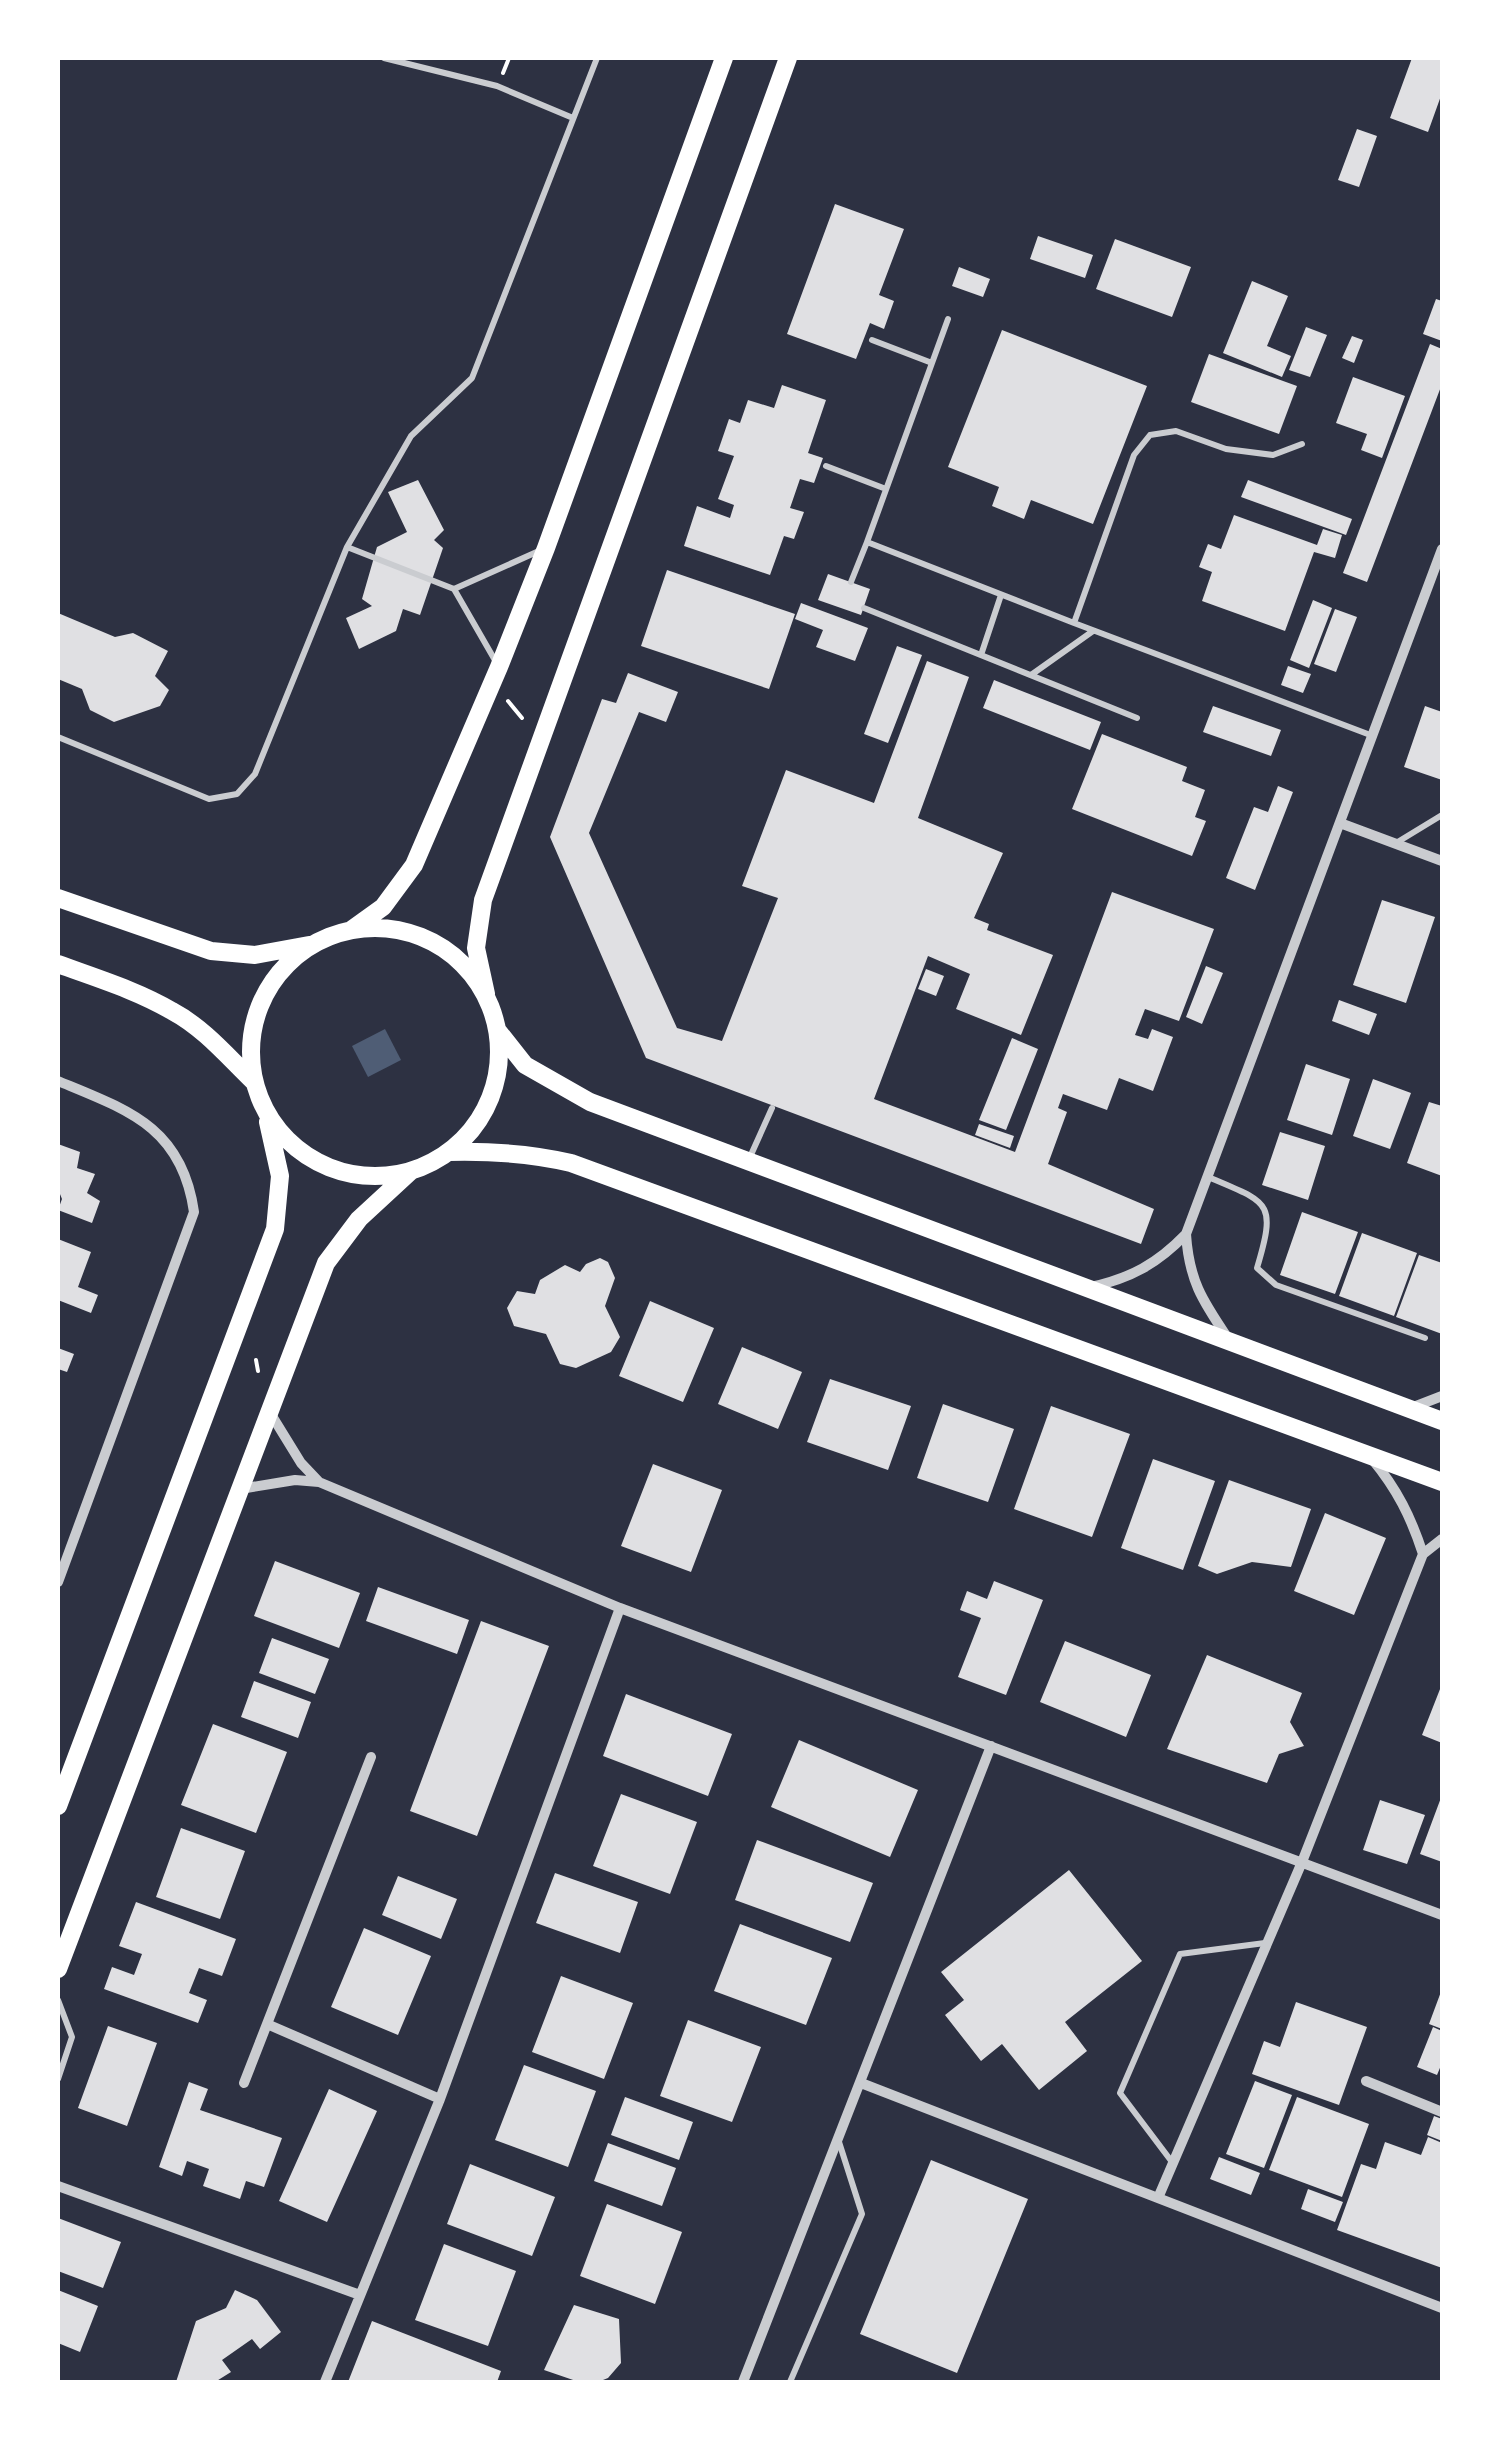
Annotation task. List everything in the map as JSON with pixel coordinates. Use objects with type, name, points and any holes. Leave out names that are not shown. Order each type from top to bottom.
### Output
[{"type":"main road","points":[[58,898],[211,952],[255,955],[314,944],[351,930],[383,907],[414,865],[499,668],[724,58]]},
{"type":"main road","points":[[58,1969],[326,1263],[359,1218],[412,1171],[449,1152],[474,1128],[491,1098],[500,1065],[498,1031],[476,948],[483,900],[788,58]]},
{"type":"main road","points":[[351,930],[383,928],[414,934],[443,948],[468,968],[486,994]]},
{"type":"main road","points":[[58,1806],[275,1229],[280,1176],[266,1112],[254,1082],[251,1042],[261,1003],[283,969],[314,944]]},
{"type":"main road","points":[[58,964],[175,1012],[210,1038],[254,1082]]},
{"type":"main road","points":[[498,1031],[526,1065],[590,1102],[1442,1421]]},
{"type":"main road","points":[[266,1112],[286,1140],[312,1160],[344,1173],[378,1177],[412,1171]]},
{"type":"main road","points":[[449,1152],[534,1154],[571,1163],[1442,1482]]},
{"type":"street","points":[[1090,1287],[1142,1272],[1186,1234],[1442,549]]},
{"type":"street","points":[[1340,822],[1442,861]]},
{"type":"street","points":[[58,1082],[119,1106],[141,1118],[164,1139],[186,1174],[194,1212],[58,1582]]},
{"type":"street","points":[[1186,1234],[1192,1277],[1200,1298],[1228,1339]]},
{"type":"street","points":[[1409,1408],[1442,1396]]},
{"type":"street","points":[[269,1410],[302,1463],[319,1482]]},
{"type":"street","points":[[1368,1454],[1396,1488],[1412,1518],[1423,1554]]},
{"type":"street","points":[[239,1489],[295,1480],[319,1482],[620,1608],[1442,1915]]},
{"type":"street","points":[[1158,2198],[1302,1862],[1423,1554],[1442,1539]]},
{"type":"street","points":[[325,2382],[440,2100],[620,1608]]},
{"type":"street","points":[[743,2382],[991,1746]]},
{"type":"street","points":[[244,2083],[371,1757]]},
{"type":"street","points":[[267,2024],[440,2100]]},
{"type":"street","points":[[1366,2081],[1442,2112]]},
{"type":"street","points":[[861,2083],[1442,2308]]},
{"type":"street","points":[[59,2185],[360,2295]]},
{"type":"lane","points":[[384,58],[497,86],[573,118]]},
{"type":"lane","points":[[58,737],[209,799],[236,794],[255,774],[347,547],[411,436],[472,378],[597,58]]},
{"type":"lane","points":[[851,582],[948,319]]},
{"type":"lane","points":[[872,340],[932,363]]},
{"type":"lane","points":[[1074,623],[1134,455],[1150,435],[1176,430],[1226,448],[1272,455],[1302,444]]},
{"type":"lane","points":[[826,466],[886,489]]},
{"type":"lane","points":[[867,542],[1374,736]]},
{"type":"lane","points":[[347,547],[454,590],[499,668]]},
{"type":"lane","points":[[454,590],[546,548]]},
{"type":"lane","points":[[980,656],[1002,595]]},
{"type":"lane","points":[[864,608],[1137,718]]},
{"type":"lane","points":[[1030,675],[1093,630]]},
{"type":"lane","points":[[1396,844],[1442,815]]},
{"type":"lane","points":[[748,1161],[772,1108]]},
{"type":"lane","points":[[1208,1176],[1256,1197],[1267,1210],[1267,1232],[1257,1268],[1276,1285],[1425,1338]]},
{"type":"lane","points":[[1172,2162],[1120,2093],[1180,1954],[1265,1943]]},
{"type":"lane","points":[[58,2000],[72,2037],[58,2079]]},
{"type":"lane","points":[[790,2382],[862,2214],[838,2140]]},
{"type":"path","points":[[508,700],[522,718]]},
{"type":"path","points":[[256,1360],[258,1371]]},
{"type":"water","points":[[385,1029],[401,1060],[368,1077],[352,1046]]},
{"type":"building","points":[[1412,58],[1442,58],[1442,93],[1428,132],[1390,118]]},
{"type":"building","points":[[1357,129],[1377,136],[1359,187],[1338,180]]},
{"type":"building","points":[[835,204],[904,229],[879,295],[894,301],[884,329],[870,323],[856,359],[787,334]]},
{"type":"building","points":[[1038,236],[1093,255],[1085,278],[1030,259]]},
{"type":"building","points":[[1115,239],[1191,267],[1172,317],[1096,289]]},
{"type":"building","points":[[959,267],[990,279],[983,297],[952,286]]},
{"type":"building","points":[[1252,281],[1288,296],[1267,346],[1291,356],[1282,377],[1223,353]]},
{"type":"building","points":[[1436,299],[1442,301],[1442,341],[1423,334]]},
{"type":"building","points":[[1306,327],[1327,335],[1310,377],[1289,370]]},
{"type":"building","points":[[1002,330],[1147,386],[1093,524],[1031,500],[1024,519],[992,506],[999,487],[948,467]]},
{"type":"building","points":[[1352,336],[1363,340],[1354,363],[1342,358]]},
{"type":"building","points":[[1430,344],[1442,349],[1442,384],[1367,582],[1343,573]]},
{"type":"building","points":[[1209,354],[1297,386],[1279,434],[1191,402]]},
{"type":"building","points":[[1353,377],[1405,396],[1382,458],[1361,450],[1367,434],[1336,423]]},
{"type":"building","points":[[782,385],[826,400],[808,453],[823,458],[814,483],[800,479],[790,508],[804,512],[794,539],[784,536],[770,575],[684,546],[697,506],[730,518],[734,505],[718,499],[734,456],[718,451],[729,419],[740,423],[748,400],[774,408]]},
{"type":"building","points":[[418,480],[444,530],[434,540],[443,548],[420,615],[403,609],[396,631],[359,649],[346,618],[372,606],[362,599],[377,547],[407,532],[388,492]]},
{"type":"building","points":[[1248,480],[1352,519],[1346,535],[1241,497]]},
{"type":"building","points":[[1234,515],[1317,545],[1323,529],[1342,535],[1335,558],[1314,552],[1285,631],[1202,601],[1212,572],[1199,567],[1208,544],[1221,549]]},
{"type":"building","points":[[667,570],[795,614],[769,689],[641,646]]},
{"type":"building","points":[[828,574],[870,589],[861,615],[818,600]]},
{"type":"building","points":[[1313,600],[1332,608],[1309,668],[1290,660]]},
{"type":"building","points":[[801,603],[868,628],[855,661],[816,647],[823,630],[795,619]]},
{"type":"building","points":[[1335,609],[1357,617],[1336,672],[1314,664]]},
{"type":"building","points":[[58,613],[115,637],[133,633],[168,651],[155,676],[169,690],[160,706],[114,722],[90,710],[82,689],[58,679]]},
{"type":"building","points":[[897,646],[922,655],[888,743],[864,734]]},
{"type":"building","points":[[927,661],[969,677],[918,818],[1003,853],[974,918],[989,924],[987,930],[1053,955],[1021,1035],[956,1009],[970,974],[928,956],[874,1099],[1015,1152],[1112,892],[1214,929],[1179,1021],[1145,1009],[1135,1035],[1148,1039],[1152,1029],[1173,1037],[1153,1091],[1119,1078],[1107,1110],[1063,1094],[1058,1108],[1067,1112],[1048,1164],[1154,1209],[1141,1244],[646,1058],[550,837],[602,699],[616,703],[628,673],[678,692],[666,722],[639,712],[589,833],[677,1028],[722,1041],[778,898],[742,886],[786,770],[874,803]]},
{"type":"building","points":[[1288,666],[1311,674],[1303,693],[1281,685]]},
{"type":"building","points":[[994,680],[1101,722],[1090,750],[983,708]]},
{"type":"building","points":[[1213,706],[1281,730],[1271,756],[1203,732]]},
{"type":"building","points":[[1425,706],[1442,712],[1442,780],[1404,767]]},
{"type":"building","points":[[1102,734],[1187,767],[1182,781],[1205,790],[1195,817],[1206,821],[1192,856],[1072,809]]},
{"type":"building","points":[[1278,786],[1293,792],[1255,890],[1226,878],[1254,807],[1268,812]]},
{"type":"building","points":[[1382,900],[1435,917],[1406,1003],[1353,985]]},
{"type":"building","points":[[1206,966],[1223,973],[1202,1024],[1186,1017]]},
{"type":"building","points":[[926,969],[944,976],[936,996],[918,989]]},
{"type":"building","points":[[1339,1000],[1377,1014],[1369,1035],[1332,1021]]},
{"type":"building","points":[[1012,1038],[1038,1049],[1006,1130],[979,1120]]},
{"type":"building","points":[[1306,1064],[1350,1079],[1332,1135],[1287,1120]]},
{"type":"building","points":[[1373,1079],[1411,1093],[1390,1149],[1353,1136]]},
{"type":"building","points":[[1429,1102],[1442,1106],[1442,1176],[1407,1163]]},
{"type":"building","points":[[979,1124],[1014,1136],[1010,1148],[975,1135]]},
{"type":"building","points":[[1280,1132],[1325,1146],[1308,1200],[1262,1185]]},
{"type":"building","points":[[58,1144],[80,1152],[77,1168],[95,1174],[87,1193],[100,1201],[92,1223],[58,1210],[62,1199],[58,1189]]},
{"type":"building","points":[[1302,1212],[1358,1232],[1335,1294],[1280,1275]]},
{"type":"building","points":[[1362,1233],[1417,1253],[1394,1316],[1339,1296]]},
{"type":"building","points":[[58,1239],[91,1252],[78,1287],[98,1295],[91,1313],[58,1300]]},
{"type":"building","points":[[1419,1255],[1442,1263],[1442,1334],[1396,1317]]},
{"type":"building","points":[[600,1258],[608,1262],[615,1278],[605,1306],[620,1337],[611,1352],[576,1368],[560,1364],[546,1334],[514,1326],[507,1308],[517,1291],[535,1294],[540,1280],[565,1265],[580,1272],[586,1264]]},
{"type":"building","points":[[650,1301],[714,1328],[683,1402],[619,1376]]},
{"type":"building","points":[[742,1347],[802,1372],[778,1429],[718,1404]]},
{"type":"building","points":[[58,1348],[74,1354],[67,1372],[58,1369]]},
{"type":"building","points":[[830,1379],[911,1406],[888,1470],[807,1442]]},
{"type":"building","points":[[943,1404],[1014,1429],[988,1502],[917,1478]]},
{"type":"building","points":[[1051,1406],[1130,1434],[1092,1537],[1014,1509]]},
{"type":"building","points":[[1153,1459],[1215,1481],[1183,1570],[1121,1548]]},
{"type":"building","points":[[653,1464],[722,1490],[691,1572],[621,1546]]},
{"type":"building","points":[[1229,1480],[1311,1509],[1291,1567],[1252,1562],[1217,1574],[1198,1566]]},
{"type":"building","points":[[1325,1513],[1386,1538],[1354,1615],[1294,1591]]},
{"type":"building","points":[[275,1561],[360,1593],[339,1648],[254,1616]]},
{"type":"building","points":[[994,1581],[1043,1600],[1006,1695],[958,1677],[981,1618],[960,1610],[967,1591],[987,1599]]},
{"type":"building","points":[[378,1587],[469,1620],[457,1654],[366,1621]]},
{"type":"building","points":[[481,1621],[549,1646],[477,1836],[410,1811]]},
{"type":"building","points":[[272,1638],[329,1659],[315,1694],[259,1673]]},
{"type":"building","points":[[1065,1641],[1151,1675],[1126,1737],[1040,1702]]},
{"type":"building","points":[[1207,1655],[1302,1693],[1290,1722],[1304,1746],[1279,1754],[1267,1783],[1167,1749]]},
{"type":"building","points":[[254,1681],[311,1702],[298,1738],[241,1717]]},
{"type":"building","points":[[1442,1684],[1442,1743],[1422,1735]]},
{"type":"building","points":[[626,1694],[732,1734],[708,1796],[603,1756]]},
{"type":"building","points":[[213,1724],[287,1752],[256,1833],[181,1805]]},
{"type":"building","points":[[799,1740],[918,1790],[890,1857],[771,1807]]},
{"type":"building","points":[[621,1794],[697,1822],[670,1894],[593,1866]]},
{"type":"building","points":[[1442,1795],[1442,1862],[1420,1854]]},
{"type":"building","points":[[1380,1800],[1425,1815],[1407,1864],[1363,1850]]},
{"type":"building","points":[[181,1828],[245,1851],[220,1919],[156,1897]]},
{"type":"building","points":[[757,1840],[873,1883],[850,1942],[735,1900]]},
{"type":"building","points":[[1069,1870],[1142,1961],[1065,2022],[1087,2051],[1039,2090],[1002,2044],[981,2061],[945,2015],[964,2000],[941,1972]]},
{"type":"building","points":[[555,1873],[638,1902],[620,1953],[536,1923]]},
{"type":"building","points":[[398,1876],[457,1899],[441,1939],[382,1915]]},
{"type":"building","points":[[136,1902],[236,1939],[222,1976],[199,1968],[189,1993],[207,2000],[198,2023],[104,1989],[112,1967],[134,1975],[142,1954],[119,1946]]},
{"type":"building","points":[[740,1924],[832,1958],[806,2025],[714,1991]]},
{"type":"building","points":[[364,1928],[431,1956],[398,2035],[331,2007]]},
{"type":"building","points":[[561,1976],[633,2003],[604,2079],[532,2052]]},
{"type":"building","points":[[1442,1989],[1442,2029],[1429,2024]]},
{"type":"building","points":[[1296,2002],[1367,2027],[1339,2105],[1252,2074],[1264,2041],[1280,2047]]},
{"type":"building","points":[[688,2020],[761,2047],[732,2122],[660,2096]]},
{"type":"building","points":[[108,2026],[157,2043],[127,2126],[78,2108]]},
{"type":"building","points":[[1433,2027],[1442,2031],[1442,2063],[1437,2075],[1417,2067]]},
{"type":"building","points":[[524,2065],[596,2091],[568,2167],[495,2140]]},
{"type":"building","points":[[1255,2081],[1292,2095],[1264,2168],[1226,2154]]},
{"type":"building","points":[[189,2082],[208,2089],[200,2110],[282,2138],[264,2187],[246,2181],[240,2199],[203,2186],[209,2169],[187,2161],[182,2176],[159,2167]]},
{"type":"building","points":[[329,2089],[377,2111],[327,2222],[279,2201]]},
{"type":"building","points":[[625,2097],[693,2122],[679,2160],[611,2135]]},
{"type":"building","points":[[1297,2097],[1369,2124],[1342,2197],[1269,2170]]},
{"type":"building","points":[[1434,2116],[1442,2119],[1442,2141],[1427,2135]]},
{"type":"building","points":[[1428,2137],[1442,2143],[1442,2268],[1337,2230],[1361,2164],[1376,2169],[1385,2142],[1421,2155]]},
{"type":"building","points":[[608,2143],[676,2168],[662,2206],[594,2181]]},
{"type":"building","points":[[1219,2157],[1260,2173],[1251,2195],[1210,2179]]},
{"type":"building","points":[[931,2160],[1028,2199],[957,2373],[860,2334]]},
{"type":"building","points":[[470,2164],[555,2197],[532,2256],[447,2224]]},
{"type":"building","points":[[1308,2189],[1343,2202],[1335,2222],[1301,2209]]},
{"type":"building","points":[[607,2204],[682,2232],[655,2304],[580,2276]]},
{"type":"building","points":[[58,2218],[121,2242],[103,2288],[58,2271]]},
{"type":"building","points":[[444,2244],[516,2271],[488,2346],[415,2320]]},
{"type":"building","points":[[58,2290],[98,2306],[80,2352],[58,2343]]},
{"type":"building","points":[[235,2290],[257,2300],[281,2332],[260,2349],[252,2339],[222,2360],[231,2372],[215,2382],[176,2382],[196,2321],[226,2308]]},
{"type":"building","points":[[574,2305],[619,2319],[621,2363],[608,2378],[598,2382],[579,2382],[544,2370]]},
{"type":"building","points":[[372,2321],[501,2371],[497,2382],[348,2382]]}]
